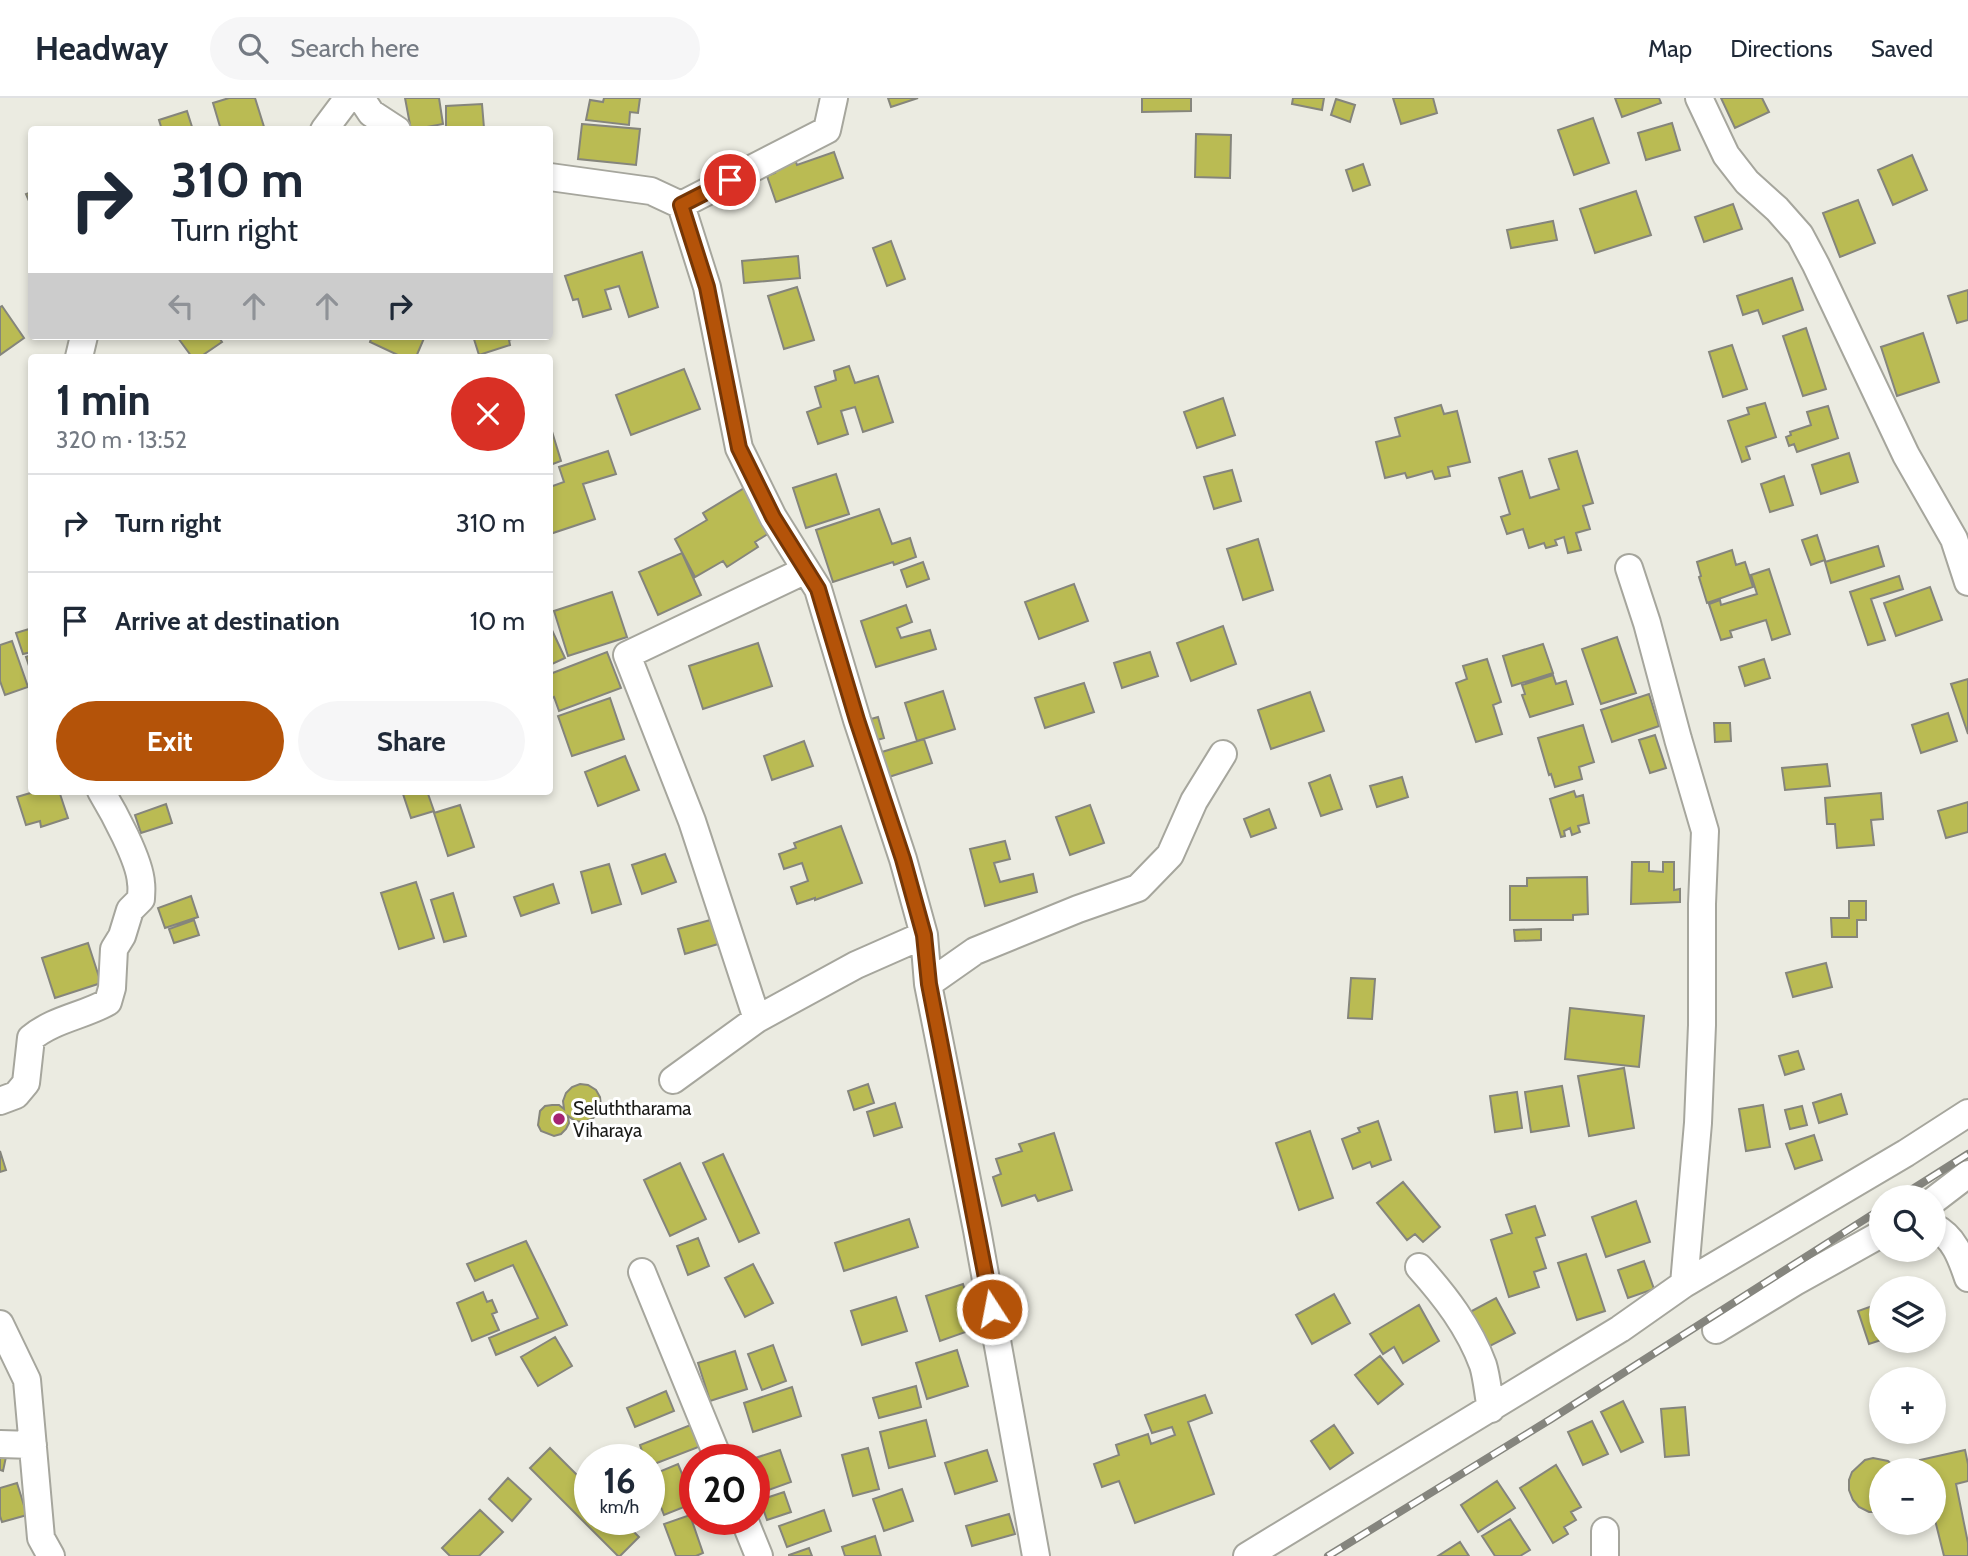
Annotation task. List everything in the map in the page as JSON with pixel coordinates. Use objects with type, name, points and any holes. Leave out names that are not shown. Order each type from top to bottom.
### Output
[{"type":"street","points":[[327,126],[348,98]]},
{"type":"street","points":[[361,98],[371,113],[391,126]]},
{"type":"street","points":[[681,205],[827,130],[834,98]]},
{"type":"street","points":[[1699,98],[1726,155],[1747,182],[1800,234],[1906,455],[1954,539],[1968,582]]},
{"type":"street","points":[[553,177],[651,191],[681,205],[707,287],[739,448],[773,517],[818,589],[857,720],[903,859],[924,935],[929,984],[1037,1556]]},
{"type":"street","points":[[1629,568],[1647,622],[1705,831],[1697,1136],[1684,1284]]},
{"type":"street","points":[[757,1019],[692,821],[627,655],[806,570]]},
{"type":"street","points":[[929,984],[975,951],[1138,888],[1170,855],[1194,801],[1223,754]]},
{"type":"street","points":[[0,1101],[16,1095],[26,1083],[31,1038],[57,1022],[96,1009],[108,1002],[112,988],[114,949],[122,936],[130,910],[141,900],[141,881],[131,851],[103,795]]},
{"type":"street","points":[[673,1080],[757,1019],[856,965],[924,935]]},
{"type":"street","points":[[1944,1127],[1968,1091]]},
{"type":"street","points":[[1247,1556],[1620,1329],[1684,1284],[1906,1153],[1968,1113]]},
{"type":"street","points":[[1946,1191],[1968,1174]]},
{"type":"street","points":[[1946,1233],[1968,1278]]},
{"type":"street","points":[[1716,1329],[1869,1241]]},
{"type":"street","points":[[1419,1267],[1447,1298],[1465,1326],[1483,1366],[1491,1409]]},
{"type":"street","points":[[642,1272],[712,1444]]},
{"type":"street","points":[[0,1324],[27,1380],[41,1538],[51,1556]]},
{"type":"street","points":[[0,1444],[33,1445]]},
{"type":"street","points":[[751,1535],[760,1556]]},
{"type":"building","points":[[229,98],[255,98],[264,126],[220,126],[213,103]]},
{"type":"building","points":[[405,98],[439,98],[443,124],[410,126]]},
{"type":"building","points":[[604,98],[640,98],[638,113],[630,112],[629,125],[586,120],[590,100],[603,102]]},
{"type":"building","points":[[888,98],[918,98],[891,107]]},
{"type":"building","points":[[1142,98],[1191,98],[1191,111],[1142,112]]},
{"type":"building","points":[[1293,98],[1324,98],[1322,110],[1292,104]]},
{"type":"building","points":[[1393,98],[1433,98],[1437,113],[1401,124]]},
{"type":"building","points":[[1615,98],[1659,98],[1661,103],[1622,117]]},
{"type":"building","points":[[1721,98],[1762,98],[1769,112],[1735,128]]},
{"type":"building","points":[[1336,99],[1355,105],[1350,122],[1331,115]]},
{"type":"building","points":[[482,104],[484,126],[446,126],[446,106]]},
{"type":"building","points":[[187,111],[192,126],[161,126],[159,120]]},
{"type":"building","points":[[1593,118],[1609,163],[1574,175],[1558,130]]},
{"type":"building","points":[[1672,123],[1680,150],[1646,160],[1638,133]]},
{"type":"building","points":[[582,124],[640,129],[636,165],[578,159]]},
{"type":"building","points":[[1196,134],[1231,135],[1230,178],[1195,177]]},
{"type":"building","points":[[834,152],[843,178],[776,202],[767,176],[775,173],[772,164],[794,156],[797,165]]},
{"type":"building","points":[[1912,155],[1927,190],[1893,205],[1878,170]]},
{"type":"building","points":[[1363,164],[1370,185],[1353,191],[1346,170]]},
{"type":"building","points":[[1636,191],[1651,235],[1595,253],[1580,209]]},
{"type":"building","points":[[1858,200],[1875,243],[1840,257],[1823,213]]},
{"type":"building","points":[[1733,204],[1742,229],[1704,242],[1695,217]]},
{"type":"building","points":[[1553,221],[1557,240],[1511,248],[1507,230]]},
{"type":"building","points":[[891,241],[905,279],[887,286],[873,248]]},
{"type":"building","points":[[642,252],[658,307],[629,317],[619,286],[605,290],[611,309],[583,317],[578,299],[573,300],[565,276]]},
{"type":"building","points":[[798,256],[800,278],[744,283],[742,261]]},
{"type":"building","points":[[1792,278],[1803,310],[1763,324],[1758,310],[1743,315],[1737,296]]},
{"type":"building","points":[[797,287],[814,340],[784,349],[768,296]]},
{"type":"building","points":[[1968,290],[1968,320],[1957,323],[1948,296]]},
{"type":"building","points":[[2,306],[24,338],[0,355],[0,307]]},
{"type":"building","points":[[1806,328],[1826,389],[1803,396],[1783,336]]},
{"type":"building","points":[[1923,333],[1939,382],[1897,396],[1881,347]]},
{"type":"building","points":[[179,340],[222,342],[204,354],[190,354]]},
{"type":"building","points":[[423,340],[417,354],[396,354],[370,342]]},
{"type":"building","points":[[474,340],[509,340],[510,345],[479,354]]},
{"type":"building","points":[[1732,345],[1747,389],[1723,397],[1709,352]]},
{"type":"building","points":[[849,366],[855,383],[878,376],[893,422],[863,432],[855,407],[841,411],[848,434],[818,444],[807,412],[821,407],[815,387],[836,380],[834,371]]},
{"type":"building","points":[[684,369],[700,409],[631,435],[616,395]]},
{"type":"building","points":[[1223,398],[1235,435],[1197,448],[1184,412]]},
{"type":"building","points":[[1765,403],[1776,437],[1746,447],[1750,459],[1742,462],[1728,421],[1749,414],[1747,408]]},
{"type":"building","points":[[1441,405],[1444,414],[1457,411],[1470,462],[1448,467],[1450,476],[1435,479],[1432,471],[1407,478],[1405,473],[1385,478],[1376,442],[1400,436],[1395,418]]},
{"type":"building","points":[[1828,406],[1838,438],[1797,452],[1794,444],[1789,446],[1786,437],[1791,435],[1790,432],[1811,425],[1807,412]]},
{"type":"building","points":[[553,435],[561,461],[553,464]]},
{"type":"building","points":[[608,451],[616,474],[583,484],[595,519],[553,533],[553,486],[564,482],[559,467]]},
{"type":"building","points":[[1577,451],[1593,503],[1583,506],[1590,529],[1576,533],[1581,550],[1568,553],[1564,537],[1555,540],[1557,545],[1546,548],[1544,543],[1529,548],[1523,529],[1507,534],[1501,517],[1510,514],[1499,478],[1522,471],[1530,498],[1559,489],[1549,459]]},
{"type":"building","points":[[1849,453],[1858,482],[1821,494],[1812,465]]},
{"type":"building","points":[[1232,470],[1241,501],[1214,509],[1204,477]]},
{"type":"building","points":[[836,474],[849,514],[806,528],[793,488]]},
{"type":"building","points":[[1784,476],[1793,505],[1770,512],[1761,484]]},
{"type":"building","points":[[746,487],[771,532],[755,542],[758,547],[727,567],[723,561],[695,577],[675,539],[707,520],[703,513]]},
{"type":"building","points":[[879,509],[892,544],[910,538],[916,557],[833,582],[816,530]]},
{"type":"building","points":[[1817,535],[1825,560],[1811,565],[1802,540]]},
{"type":"building","points":[[1258,539],[1273,590],[1243,600],[1227,549]]},
{"type":"building","points":[[1878,546],[1884,566],[1831,583],[1825,562]]},
{"type":"building","points":[[1732,550],[1736,565],[1745,562],[1753,587],[1707,603],[1697,562]]},
{"type":"building","points":[[682,553],[701,595],[658,615],[639,572]]},
{"type":"building","points":[[923,562],[929,579],[907,587],[901,570]]},
{"type":"building","points":[[1769,569],[1790,634],[1772,640],[1766,620],[1730,631],[1732,637],[1721,640],[1709,604],[1720,600],[1721,605],[1757,594],[1751,575]]},
{"type":"building","points":[[1899,576],[1903,589],[1871,599],[1885,640],[1868,645],[1850,592]]},
{"type":"building","points":[[1074,584],[1088,621],[1039,639],[1025,602]]},
{"type":"building","points":[[1930,587],[1942,620],[1896,636],[1884,603]]},
{"type":"building","points":[[612,592],[627,637],[568,656],[554,611]]},
{"type":"building","points":[[906,605],[912,622],[897,628],[901,638],[930,630],[936,649],[876,667],[861,621]]},
{"type":"building","points":[[1223,626],[1236,664],[1191,681],[1177,643]]},
{"type":"building","points":[[28,629],[28,653],[23,654],[16,633]]},
{"type":"building","points":[[553,632],[565,658],[553,664]]},
{"type":"building","points":[[1617,637],[1636,693],[1601,704],[1582,649]]},
{"type":"building","points":[[12,641],[28,687],[5,695],[0,681],[0,645]]},
{"type":"building","points":[[758,643],[772,686],[703,709],[689,666]]},
{"type":"building","points":[[1543,644],[1553,673],[1512,686],[1503,656]]},
{"type":"building","points":[[607,652],[621,688],[559,711],[553,698],[553,673]]},
{"type":"building","points":[[1150,652],[1158,676],[1122,688],[1114,663]]},
{"type":"building","points":[[1487,659],[1501,702],[1493,705],[1502,734],[1476,742],[1456,683],[1467,679],[1463,666]]},
{"type":"building","points":[[1764,659],[1770,678],[1745,686],[1739,667]]},
{"type":"building","points":[[1553,675],[1556,684],[1566,681],[1573,704],[1530,717],[1522,695],[1525,694],[1522,685]]},
{"type":"building","points":[[1968,679],[1968,734],[1951,684]]},
{"type":"building","points":[[1084,683],[1094,712],[1045,728],[1035,698]]},
{"type":"building","points":[[943,691],[955,729],[917,741],[905,703]]},
{"type":"building","points":[[1310,692],[1324,731],[1271,749],[1258,710]]},
{"type":"building","points":[[1649,694],[1659,726],[1612,742],[1601,710]]},
{"type":"building","points":[[610,698],[624,739],[572,756],[558,716]]},
{"type":"building","points":[[1948,713],[1957,741],[1921,753],[1912,725]]},
{"type":"building","points":[[878,717],[884,738],[870,742],[864,721]]},
{"type":"building","points":[[1714,723],[1730,723],[1731,741],[1715,742]]},
{"type":"building","points":[[1583,725],[1594,762],[1579,767],[1582,779],[1555,787],[1538,738]]},
{"type":"building","points":[[1655,735],[1666,768],[1650,773],[1639,740]]},
{"type":"building","points":[[924,739],[932,763],[889,777],[882,752]]},
{"type":"building","points":[[804,741],[813,766],[772,780],[764,756]]},
{"type":"building","points":[[625,756],[639,790],[598,806],[585,772]]},
{"type":"building","points":[[1827,764],[1830,786],[1785,790],[1782,768]]},
{"type":"building","points":[[1330,775],[1342,809],[1321,816],[1309,783]]},
{"type":"building","points":[[1402,777],[1408,797],[1377,807],[1370,786]]},
{"type":"building","points":[[1574,791],[1576,797],[1583,795],[1589,823],[1578,826],[1580,832],[1572,835],[1570,828],[1564,831],[1565,836],[1561,837],[1550,799]]},
{"type":"building","points":[[1881,793],[1883,819],[1871,820],[1874,845],[1837,848],[1835,824],[1827,824],[1825,798]]},
{"type":"building","points":[[28,794],[60,795],[68,818],[41,827],[40,821],[26,825],[17,797]]},
{"type":"building","points":[[403,795],[428,795],[434,811],[411,818]]},
{"type":"building","points":[[1968,802],[1968,832],[1946,838],[1938,811]]},
{"type":"building","points":[[166,804],[172,823],[141,833],[135,815]]},
{"type":"building","points":[[460,805],[474,847],[448,856],[434,813]]},
{"type":"building","points":[[1090,805],[1104,843],[1070,855],[1056,817]]},
{"type":"building","points":[[1269,809],[1276,828],[1251,837],[1244,819]]},
{"type":"building","points":[[841,826],[862,883],[797,904],[791,887],[808,881],[802,863],[784,869],[779,854],[796,848],[794,843]]},
{"type":"building","points":[[1005,841],[1010,859],[994,863],[1000,882],[1033,874],[1037,892],[985,906],[970,849]]},
{"type":"building","points":[[665,854],[676,882],[642,894],[632,865]]},
{"type":"building","points":[[1632,862],[1649,862],[1649,871],[1663,872],[1663,862],[1674,862],[1674,890],[1680,889],[1680,902],[1631,904]]},
{"type":"building","points":[[609,864],[621,904],[592,913],[581,872]]},
{"type":"building","points":[[1587,877],[1588,914],[1573,915],[1573,920],[1510,920],[1510,886],[1527,886],[1527,878]]},
{"type":"building","points":[[416,882],[434,938],[399,949],[381,893]]},
{"type":"building","points":[[553,884],[559,903],[521,916],[514,897]]},
{"type":"building","points":[[453,893],[466,936],[444,942],[431,900]]},
{"type":"building","points":[[191,896],[198,917],[165,928],[158,908]]},
{"type":"building","points":[[1849,901],[1866,901],[1866,920],[1857,920],[1857,937],[1832,937],[1831,918],[1849,918]]},
{"type":"building","points":[[721,917],[728,941],[685,954],[678,929]]},
{"type":"building","points":[[194,920],[199,935],[174,943],[169,929]]},
{"type":"building","points":[[1541,929],[1541,940],[1515,941],[1514,930]]},
{"type":"building","points":[[88,943],[101,983],[55,998],[42,958]]},
{"type":"building","points":[[1826,963],[1832,987],[1793,997],[1786,973]]},
{"type":"building","points":[[1351,978],[1375,979],[1372,1019],[1348,1018]]},
{"type":"building","points":[[1570,1008],[1644,1016],[1639,1067],[1565,1059]]},
{"type":"building","points":[[1798,1051],[1804,1069],[1785,1075],[1779,1056]]},
{"type":"building","points":[[1624,1068],[1634,1128],[1589,1136],[1578,1076]]},
{"type":"building","points":[[580,1084],[596,1090],[601,1106],[598,1114],[584,1122],[575,1121],[568,1116],[569,1123],[561,1134],[554,1136],[541,1131],[538,1125],[540,1111],[545,1106],[552,1105],[559,1105],[564,1109],[566,1093]]},
{"type":"building","points":[[868,1084],[874,1103],[854,1110],[848,1091]]},
{"type":"building","points":[[1562,1086],[1569,1126],[1531,1132],[1525,1092]]},
{"type":"building","points":[[1517,1092],[1522,1128],[1495,1132],[1490,1096]]},
{"type":"building","points":[[1841,1094],[1847,1114],[1819,1123],[1813,1103]]},
{"type":"building","points":[[895,1103],[902,1127],[874,1136],[867,1112]]},
{"type":"building","points":[[1763,1105],[1770,1147],[1746,1151],[1739,1109]]},
{"type":"building","points":[[1802,1106],[1807,1125],[1790,1129],[1785,1110]]},
{"type":"building","points":[[1378,1121],[1391,1160],[1372,1167],[1370,1162],[1353,1169],[1342,1139],[1360,1132],[1358,1128]]},
{"type":"building","points":[[1310,1131],[1333,1198],[1299,1210],[1276,1143]]},
{"type":"building","points":[[1054,1133],[1072,1190],[1038,1201],[1035,1195],[1002,1206],[993,1177],[1001,1174],[996,1159],[1022,1151],[1019,1144]]},
{"type":"building","points":[[1814,1135],[1822,1160],[1795,1169],[1786,1144]]},
{"type":"building","points":[[0,1151],[6,1170],[0,1172]]},
{"type":"building","points":[[723,1154],[759,1233],[739,1242],[703,1163]]},
{"type":"building","points":[[680,1163],[706,1219],[670,1236],[644,1180]]},
{"type":"building","points":[[1403,1182],[1440,1227],[1423,1242],[1415,1234],[1407,1240],[1377,1203]]},
{"type":"building","points":[[1636,1201],[1650,1242],[1606,1257],[1592,1217]]},
{"type":"building","points":[[1535,1206],[1545,1235],[1536,1238],[1546,1268],[1534,1272],[1539,1287],[1509,1297],[1491,1240],[1512,1233],[1506,1215]]},
{"type":"building","points":[[909,1219],[918,1247],[844,1271],[835,1243]]},
{"type":"building","points":[[698,1238],[709,1266],[688,1275],[677,1246]]},
{"type":"building","points":[[526,1241],[567,1325],[496,1355],[489,1338],[538,1318],[513,1265],[475,1281],[467,1264]]},
{"type":"building","points":[[1586,1254],[1605,1311],[1577,1320],[1558,1263]]},
{"type":"building","points":[[1644,1261],[1654,1289],[1628,1298],[1618,1270]]},
{"type":"building","points":[[753,1264],[773,1303],[745,1317],[725,1278]]},
{"type":"building","points":[[963,1284],[977,1328],[940,1341],[926,1296]]},
{"type":"building","points":[[483,1292],[487,1302],[492,1300],[497,1312],[492,1314],[499,1330],[472,1341],[457,1303]]},
{"type":"building","points":[[1334,1294],[1350,1323],[1312,1344],[1296,1315]]},
{"type":"building","points":[[896,1297],[907,1331],[862,1345],[851,1311]]},
{"type":"building","points":[[1496,1298],[1515,1333],[1488,1347],[1470,1312]]},
{"type":"building","points":[[1419,1305],[1439,1341],[1403,1363],[1394,1347],[1383,1354],[1370,1334]]},
{"type":"building","points":[[1869,1307],[1869,1344],[1858,1311]]},
{"type":"building","points":[[555,1337],[572,1366],[538,1386],[521,1357]]},
{"type":"building","points":[[773,1345],[786,1381],[762,1390],[748,1354]]},
{"type":"building","points":[[957,1350],[968,1386],[927,1399],[916,1363]]},
{"type":"building","points":[[735,1351],[747,1389],[710,1401],[698,1363]]},
{"type":"building","points":[[1380,1356],[1403,1384],[1378,1404],[1355,1375]]},
{"type":"building","points":[[916,1386],[921,1407],[879,1418],[873,1398]]},
{"type":"building","points":[[792,1387],[801,1416],[753,1432],[744,1403]]},
{"type":"building","points":[[666,1391],[674,1411],[635,1427],[627,1408]]},
{"type":"building","points":[[1205,1395],[1212,1413],[1188,1422],[1214,1494],[1135,1523],[1119,1481],[1102,1487],[1094,1464],[1119,1455],[1116,1445],[1148,1434],[1151,1444],[1175,1435],[1172,1427],[1152,1433],[1145,1415]]},
{"type":"building","points":[[1623,1401],[1643,1442],[1621,1452],[1601,1412]]},
{"type":"building","points":[[1685,1407],[1689,1455],[1665,1457],[1661,1409]]},
{"type":"building","points":[[926,1420],[935,1456],[889,1468],[880,1432]]},
{"type":"building","points":[[1592,1421],[1608,1454],[1583,1465],[1568,1432]]},
{"type":"building","points":[[693,1424],[700,1444],[679,1444],[679,1454],[665,1460],[665,1444],[643,1444]]},
{"type":"building","points":[[1334,1425],[1353,1453],[1330,1469],[1311,1441]]},
{"type":"building","points":[[550,1448],[574,1472],[574,1512],[530,1468]]},
{"type":"building","points":[[868,1448],[879,1489],[853,1496],[842,1455]]},
{"type":"building","points":[[780,1450],[791,1482],[770,1490],[770,1453]]},
{"type":"building","points":[[987,1450],[997,1481],[955,1494],[945,1463]]},
{"type":"building","points":[[1965,1450],[1968,1481],[1956,1484],[1968,1543],[1968,1556],[1944,1556],[1939,1535],[1946,1535],[1946,1458],[1929,1458]]},
{"type":"building","points":[[0,1455],[6,1457],[3,1471],[0,1470]]},
{"type":"building","points":[[1869,1459],[1869,1512],[1859,1507],[1849,1490],[1852,1472]]},
{"type":"building","points":[[678,1464],[679,1466],[679,1509],[665,1515],[665,1469]]},
{"type":"building","points":[[1556,1465],[1581,1507],[1571,1512],[1576,1520],[1564,1527],[1568,1534],[1553,1543],[1520,1488]]},
{"type":"building","points":[[508,1478],[531,1499],[512,1521],[489,1499]]},
{"type":"building","points":[[1497,1481],[1515,1508],[1478,1532],[1461,1505]]},
{"type":"building","points":[[17,1483],[27,1515],[2,1522],[0,1488]]},
{"type":"building","points":[[902,1489],[913,1521],[884,1531],[873,1499]]},
{"type":"building","points":[[784,1492],[791,1512],[770,1519],[770,1497]]},
{"type":"building","points":[[480,1510],[503,1532],[479,1556],[450,1556],[442,1548]]},
{"type":"building","points":[[824,1510],[831,1531],[787,1547],[779,1526]]},
{"type":"building","points":[[1009,1514],[1015,1534],[972,1546],[966,1526]]},
{"type":"building","points":[[679,1519],[679,1535],[697,1535],[703,1553],[696,1556],[676,1556],[665,1524]]},
{"type":"building","points":[[1510,1519],[1530,1550],[1520,1556],[1495,1556],[1482,1536]]},
{"type":"building","points":[[597,1535],[639,1537],[618,1556]]},
{"type":"building","points":[[875,1536],[881,1556],[845,1556],[842,1547]]},
{"type":"building","points":[[1460,1542],[1469,1556],[1438,1556]]},
{"type":"building","points":[[809,1548],[812,1556],[789,1556],[789,1555]]},
{"type":"railway","points":[[1919,1185],[1968,1154]]},
{"type":"railway","points":[[1328,1556],[1551,1419],[1869,1217]]},
{"type":"place","name":"Seluththarama Viharaya","points":[[559,1119]]},
{"type":"route","points":[[730,180],[681,205],[707,287],[739,448],[773,517],[818,589],[857,720],[903,859],[924,935],[929,984],[992,1309]]}]
